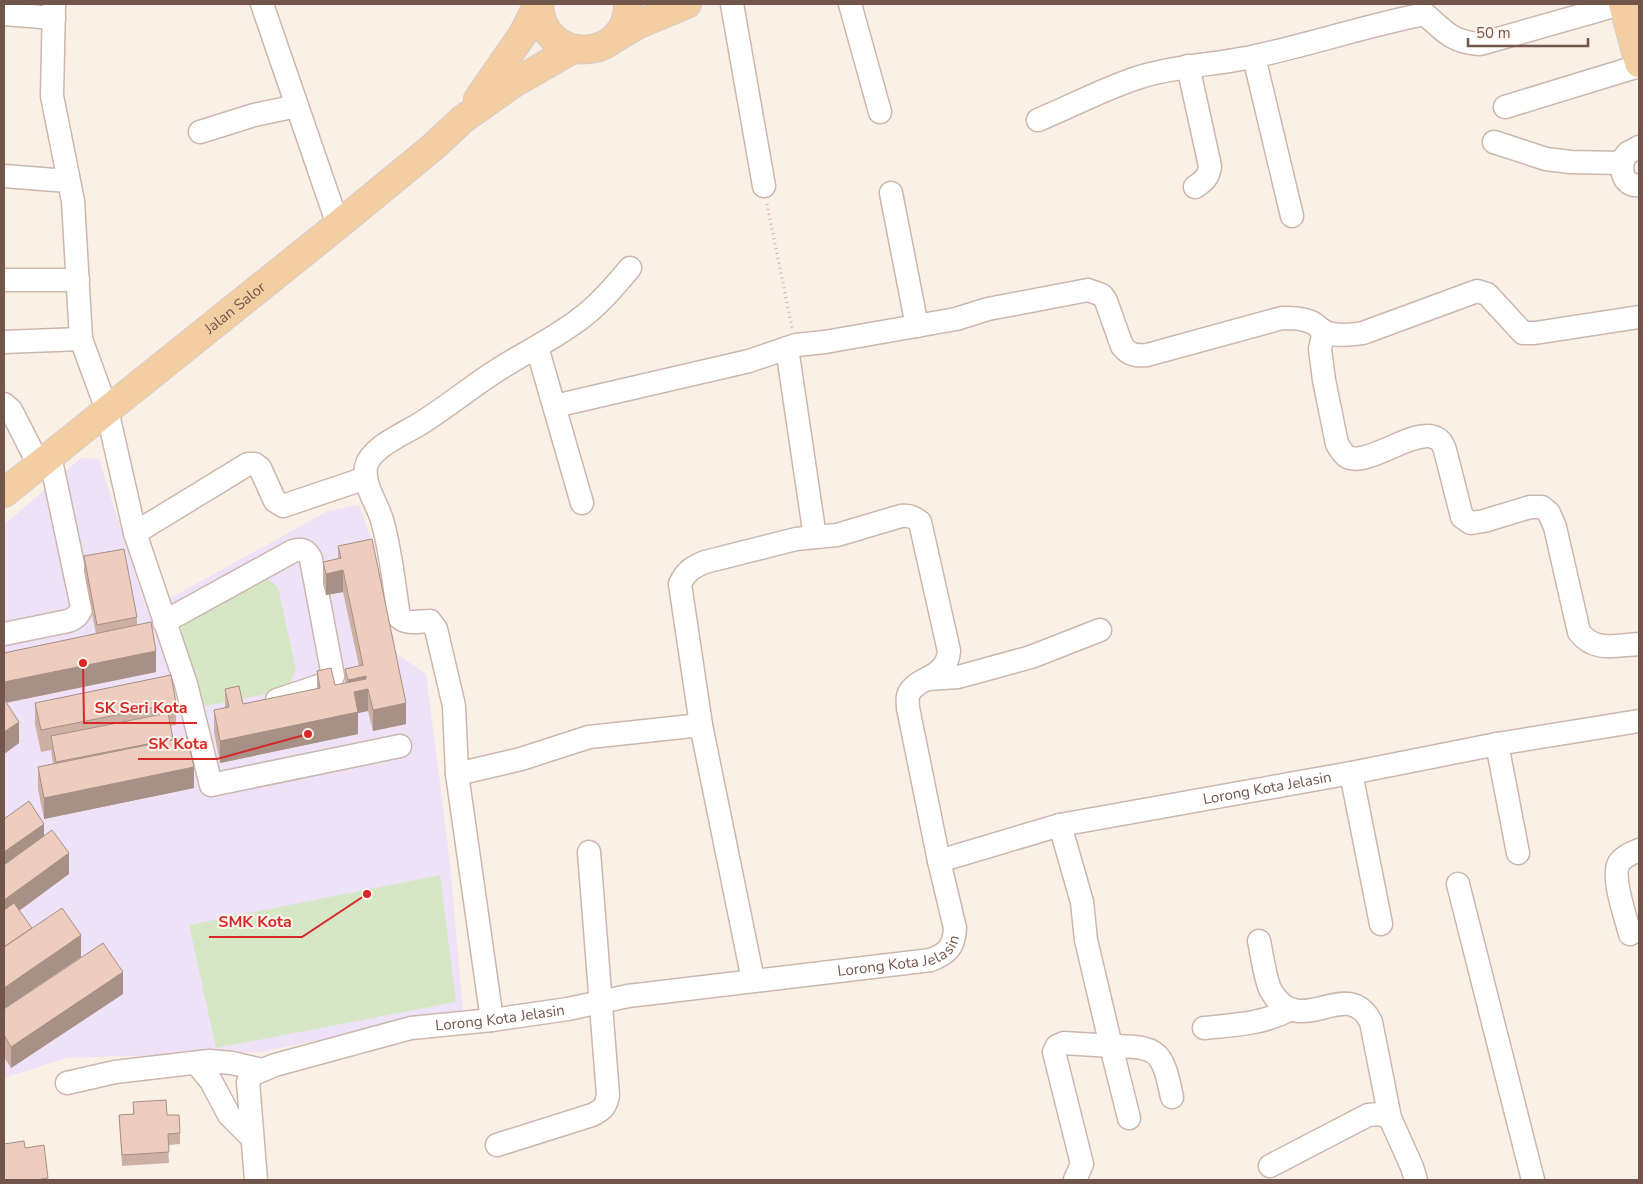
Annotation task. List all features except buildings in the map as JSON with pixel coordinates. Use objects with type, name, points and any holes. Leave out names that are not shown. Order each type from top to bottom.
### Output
[{"type":"main road","points":[[538,4],[544,26],[551,36],[561,44],[573,49],[588,50],[602,46],[636,25],[687,4]]},
{"type":"main road","name":"Jalan Salor","points":[[464,118],[523,34],[538,4]]},
{"type":"main road","points":[[615,38],[624,26],[628,4]]},
{"type":"main road","points":[[1622,4],[1639,62]]},
{"type":"main road","name":"Jalan Salor","points":[[4,493],[338,226],[433,147],[464,118],[514,83],[573,49]]},
{"type":"street","points":[[262,4],[338,226]]},
{"type":"street","points":[[732,4],[764,186]]},
{"type":"street","points":[[850,4],[880,112]]},
{"type":"street","points":[[1038,120],[1140,77],[1188,66],[1254,57],[1360,30],[1383,22],[1425,14],[1452,38],[1466,43],[1480,44],[1622,4]]},
{"type":"street","points":[[4,14],[54,11],[52,96],[68,181],[74,201],[81,339],[107,410],[135,533],[186,684],[211,785],[400,746]]},
{"type":"street","points":[[1254,57],[1292,216]]},
{"type":"street","points":[[1188,66],[1210,166],[1209,174],[1203,182],[1195,187]]},
{"type":"street","points":[[1505,107],[1639,66]]},
{"type":"street","points":[[200,132],[254,115],[297,106]]},
{"type":"street","points":[[1494,142],[1546,159],[1571,162],[1622,163]]},
{"type":"street","points":[[1638,188],[1627,182],[1622,174],[1622,163],[1627,154],[1639,147]]},
{"type":"street","points":[[4,176],[68,181]]},
{"type":"street","points":[[891,193],[918,326]]},
{"type":"street","points":[[492,1020],[457,774],[454,706],[436,628],[430,621],[408,622],[399,617],[382,520],[366,478],[367,464],[374,452],[429,418],[493,373],[578,321],[601,301],[630,268]]},
{"type":"street","points":[[4,280],[78,280]]},
{"type":"street","points":[[555,406],[749,361],[792,347],[956,319],[988,309],[1088,290],[1102,295],[1106,300],[1122,346],[1126,352],[1136,356],[1147,355],[1282,318],[1306,320],[1324,331],[1354,335],[1477,291],[1487,294],[1523,333],[1535,333],[1639,317]]},
{"type":"street","points":[[1324,331],[1320,349],[1324,380],[1337,444],[1342,453],[1349,458],[1356,459],[1419,437],[1434,436],[1440,441],[1445,450],[1462,517],[1471,523],[1484,521],[1530,506],[1542,507],[1549,513],[1556,527],[1579,632],[1586,641],[1598,646],[1639,644]]},
{"type":"street","points":[[4,342],[81,339]]},
{"type":"street","points":[[537,347],[582,504]]},
{"type":"street","points":[[792,347],[815,537]]},
{"type":"street","points":[[4,404],[11,410],[44,461],[82,608],[75,618],[68,621],[4,634]]},
{"type":"street","points":[[135,533],[248,464],[255,464],[260,468],[276,501],[284,506],[366,478]]},
{"type":"street","points":[[753,980],[701,725],[680,584],[684,575],[691,568],[705,562],[796,538],[837,535],[901,516],[908,515],[920,522],[949,651],[949,661],[942,669],[911,690],[908,696],[908,708],[939,861]]},
{"type":"street","points":[[164,622],[293,551],[299,549],[309,554],[333,676],[332,680],[324,685],[259,706]]},
{"type":"street","points":[[926,680],[958,677],[1031,657],[1100,630]]},
{"type":"street","points":[[196,721],[219,716]]},
{"type":"street","name":"Lorong Kota Jelasin","points":[[262,1070],[411,1028],[492,1020],[568,1009],[628,996],[931,960],[941,956],[950,949],[954,940],[955,928],[939,861],[1060,825],[1351,773],[1497,744],[1639,721]]},
{"type":"street","points":[[457,774],[521,759],[588,737],[701,725]]},
{"type":"street","points":[[1497,744],[1518,853]]},
{"type":"street","points":[[1351,773],[1381,924]]},
{"type":"street","points":[[1060,825],[1082,902],[1086,940],[1129,1118]]},
{"type":"street","points":[[1630,934],[1616,876],[1618,864],[1625,856],[1639,850]]},
{"type":"street","points":[[497,1145],[592,1115],[606,1105],[608,1095],[589,852]]},
{"type":"street","points":[[1458,884],[1533,1180]]},
{"type":"street","points":[[1259,942],[1270,990],[1289,1010],[1300,1012],[1348,1004],[1359,1007],[1366,1013],[1371,1022],[1390,1118],[1416,1180]]},
{"type":"street","points":[[1204,1028],[1252,1023],[1278,1016],[1289,1010]]},
{"type":"street","points":[[1075,1180],[1082,1164],[1054,1052],[1057,1046],[1064,1043],[1140,1047],[1151,1051],[1160,1058],[1172,1097]]},
{"type":"street","points":[[67,1083],[115,1072],[209,1061],[232,1063],[262,1070]]},
{"type":"street","points":[[196,1063],[211,1081],[229,1115],[252,1138]]},
{"type":"street","points":[[256,1180],[248,1082],[253,1074],[262,1070]]},
{"type":"street","points":[[1270,1166],[1368,1116],[1380,1114],[1390,1118]]},
{"type":"path","points":[[764,186],[792,347]]},
{"type":"shaded area","points":[[81,458],[99,459],[147,611],[328,511],[359,505],[374,546],[397,654],[426,674],[450,863],[463,1011],[260,1052],[66,1058],[4,1078],[4,525]]},
{"type":"green space","points":[[263,576],[278,587],[296,670],[286,690],[206,706],[198,699],[181,629],[190,615]]},
{"type":"green space","points":[[440,875],[456,1002],[216,1048],[189,925]]},
{"type":"place","name":"SK Seri Kota","points":[[83,663]]},
{"type":"place","name":"SK Kota","points":[[308,734]]},
{"type":"place","name":"SMK Kota","points":[[367,894]]}]
